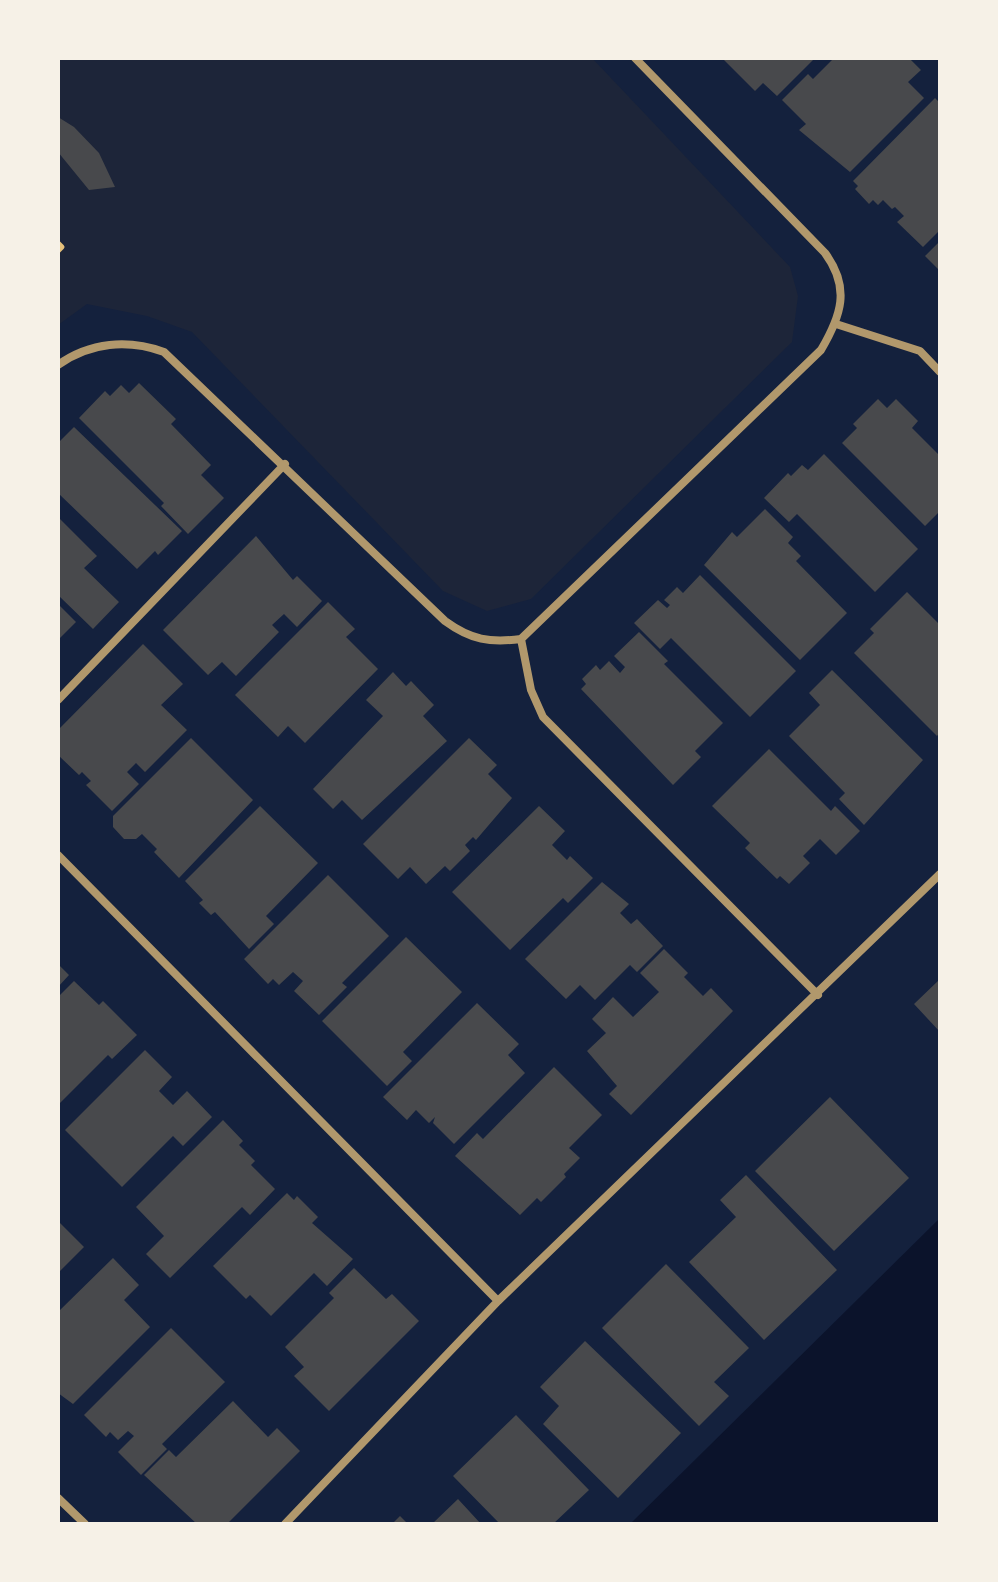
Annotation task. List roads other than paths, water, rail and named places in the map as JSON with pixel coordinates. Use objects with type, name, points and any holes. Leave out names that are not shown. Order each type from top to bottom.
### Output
[{"type":"street","points":[[58,365],[81,352],[111,344],[128,343],[164,352],[285,464],[445,621],[467,637],[496,642],[521,639],[821,350],[836,324],[841,295],[838,270],[635,58]]},
{"type":"street","points":[[836,324],[920,351],[940,372]]},
{"type":"street","points":[[58,700],[285,464]]},
{"type":"street","points":[[521,639],[531,690],[543,717],[818,995]]},
{"type":"street","points":[[58,855],[498,1301]]},
{"type":"street","points":[[285,1524],[498,1301],[940,874]]},
{"type":"street","points":[[58,1498],[85,1524]]}]
